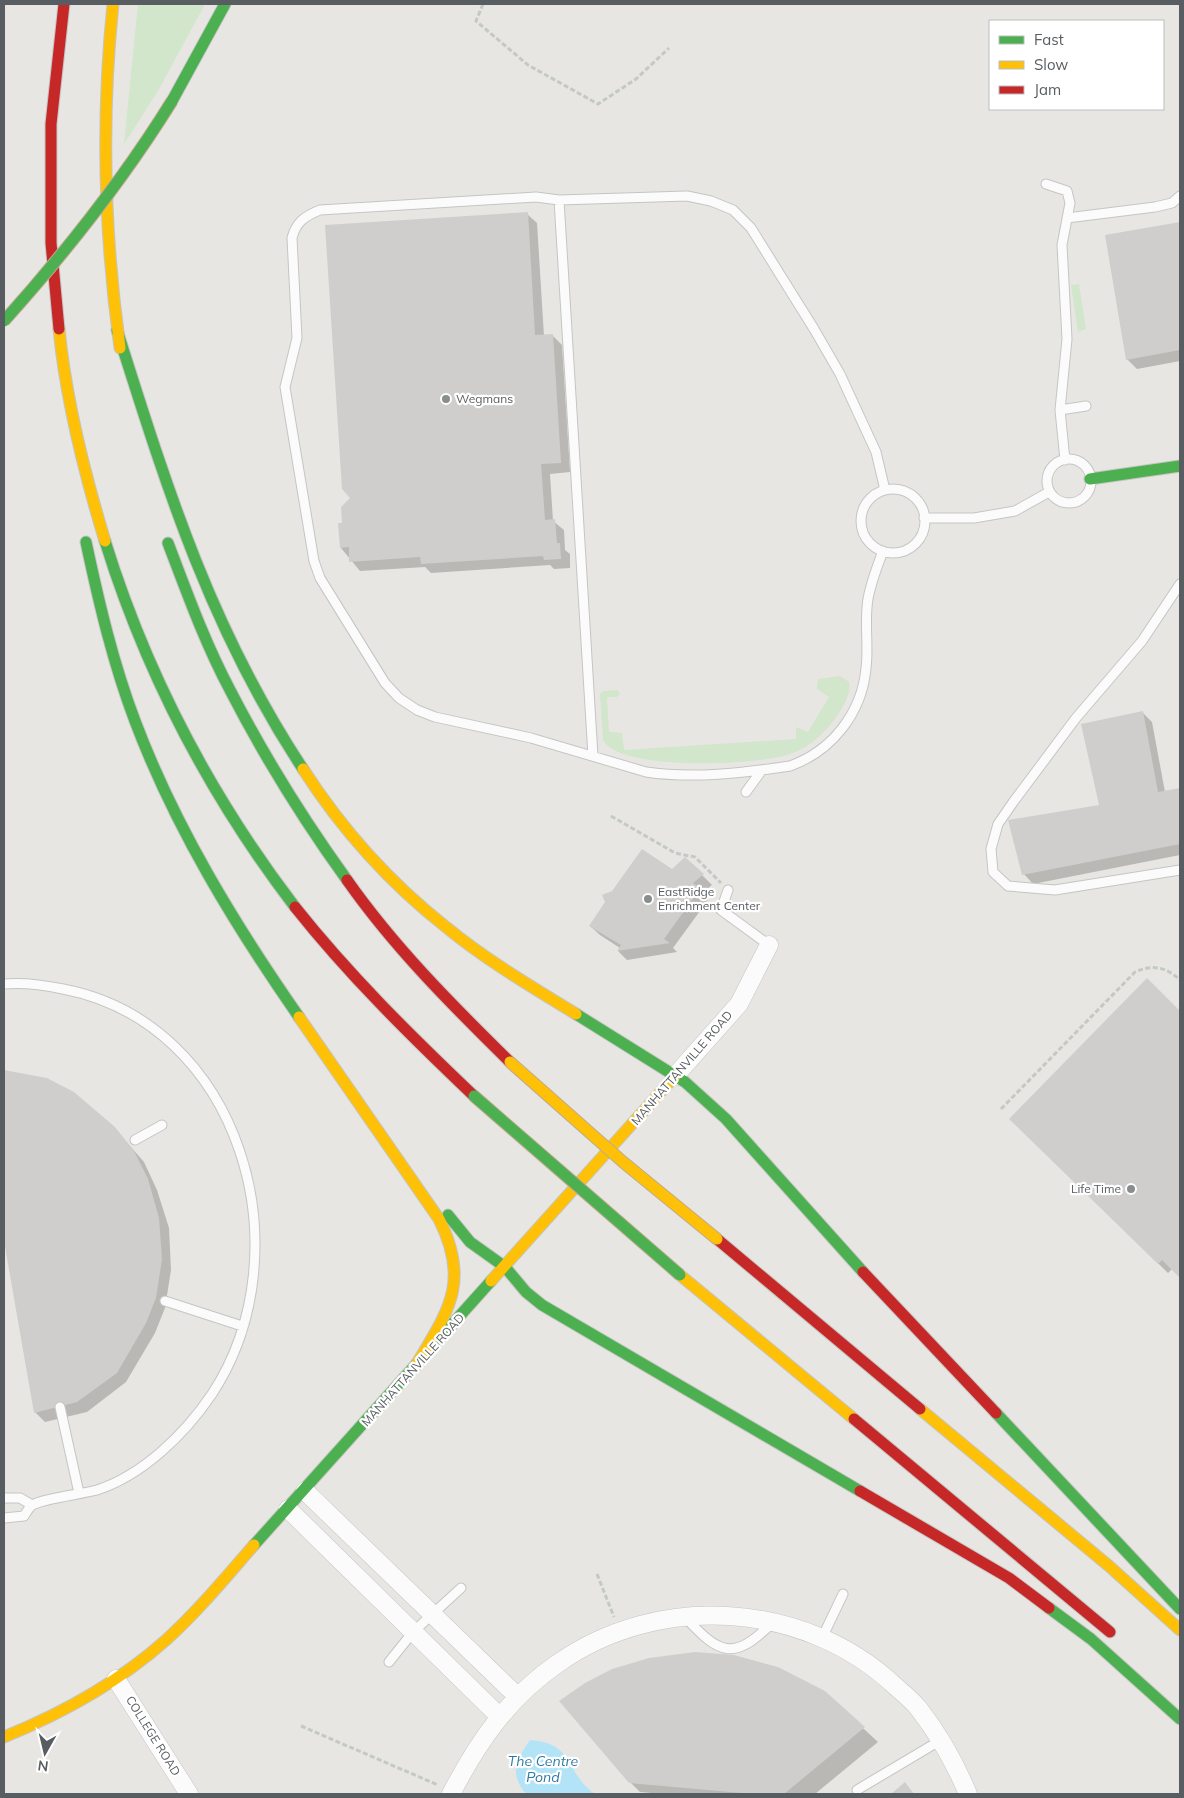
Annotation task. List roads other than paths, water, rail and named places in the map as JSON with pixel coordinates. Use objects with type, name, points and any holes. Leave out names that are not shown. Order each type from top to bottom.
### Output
[{"type":"main road","points":[[64,4],[53,104],[49,196],[53,289],[75,478]]},
{"type":"main road","points":[[113,4],[106,87],[104,180],[109,261],[117,330],[136,426]]},
{"type":"main road","points":[[4,321],[37,285],[131,165],[172,101],[225,4]]},
{"type":"main road","points":[[117,330],[176,515],[207,589],[239,658],[272,720],[320,796],[378,865],[444,926],[497,964],[694,1088],[726,1119],[809,1214],[1180,1609]]},
{"type":"main road","points":[[64,380],[89,499],[118,588],[152,672],[209,781],[259,859],[319,938],[396,1023],[542,1157],[680,1275],[1026,1560],[1116,1638]]},
{"type":"main road","points":[[1090,479],[1180,466]]},
{"type":"main road","points":[[163,527],[198,623],[251,732],[297,810],[340,873],[406,956],[510,1062],[623,1162],[1109,1566],[1180,1630]]},
{"type":"main road","points":[[84,533],[101,612],[123,688],[148,754],[169,800],[204,867],[252,945],[445,1229],[455,1257],[455,1288],[449,1307],[415,1367]]},
{"type":"main road","name":"MANHATTANVILLE ROAD","points":[[4,1737],[66,1709],[116,1679],[151,1653],[185,1622],[305,1491],[676,1076]]},
{"type":"main road","points":[[366,1112],[470,1242],[505,1267],[534,1300],[1009,1578],[1091,1639],[1180,1719]]},
{"type":"street","name":"MANHATTANVILLE ROAD","points":[[676,1076],[739,1004],[769,945]]},
{"type":"street","points":[[305,1491],[518,1697]]},
{"type":"street","points":[[288,1509],[499,1716]]},
{"type":"street","points":[[452,1793],[466,1765],[499,1716],[557,1663],[607,1636],[661,1619],[718,1614],[774,1621],[822,1638],[877,1669],[918,1708],[951,1754],[968,1794]]},
{"type":"street","name":"COLLEGE ROAD","points":[[116,1679],[189,1794]]},
{"type":"lane","points":[[1046,184],[1067,191],[1070,203],[1062,245],[1067,339],[1060,410],[1065,460]]},
{"type":"lane","points":[[882,551],[868,599],[867,667],[864,683],[852,716],[830,744],[804,761],[790,766],[762,770],[666,775],[646,772],[531,738],[435,717],[417,710],[399,698],[385,682],[317,570],[285,387],[297,338],[292,238],[295,227],[306,216],[320,210],[536,198],[559,200],[687,196],[722,205],[743,219],[814,329],[840,374],[876,452],[885,490]]},
{"type":"lane","points":[[1067,218],[1155,207],[1172,203],[1180,196]]},
{"type":"lane","points":[[559,200],[593,756]]},
{"type":"lane","points":[[1060,410],[1086,406]]},
{"type":"lane","points":[[1065,460],[1082,464],[1090,479],[1089,490],[1079,501],[1064,503],[1049,492],[1047,482],[1050,469],[1065,460]]},
{"type":"lane","points":[[885,490],[901,490],[912,495],[919,502],[924,518],[922,534],[910,548],[895,552],[882,551],[872,545],[866,538],[861,518],[864,507],[870,498],[885,490]]},
{"type":"lane","points":[[924,518],[974,518],[1006,513],[1030,504],[1049,492]]},
{"type":"lane","points":[[1180,584],[1142,641],[1076,718],[1014,801],[998,824],[990,849],[993,872],[1008,886],[1055,890],[1180,870]]},
{"type":"lane","points":[[746,792],[762,770]]},
{"type":"lane","points":[[728,890],[721,910],[769,945]]},
{"type":"lane","points":[[4,984],[18,983],[50,986],[88,994],[117,1005],[144,1022],[167,1042],[210,1088],[227,1116],[240,1151],[254,1220],[253,1284],[242,1326],[229,1362],[212,1394],[180,1433],[134,1473],[97,1490],[32,1505],[24,1516],[4,1518]]},
{"type":"lane","points":[[135,1140],[162,1125]]},
{"type":"lane","points":[[166,1301],[242,1326]]},
{"type":"lane","points":[[60,1406],[79,1494]]},
{"type":"lane","points":[[4,1498],[20,1498],[32,1505]]},
{"type":"lane","points":[[389,1662],[413,1632],[461,1588]]},
{"type":"lane","points":[[822,1638],[844,1594]]},
{"type":"lane","points":[[684,1617],[715,1646],[736,1649],[754,1641],[774,1621]]},
{"type":"lane","points":[[857,1790],[941,1740]]},
{"type":"water","name":"The Centre Pond","points":[[530,1740],[545,1742],[563,1753],[585,1786],[595,1794],[526,1794],[517,1780],[516,1767],[521,1754]]},
{"type":"place","name":"Wegmans","points":[[446,399]]},
{"type":"place","name":"EastRidge Enrichment Center","points":[[648,899]]},
{"type":"place","name":"Life Time","points":[[1131,1189]]}]
